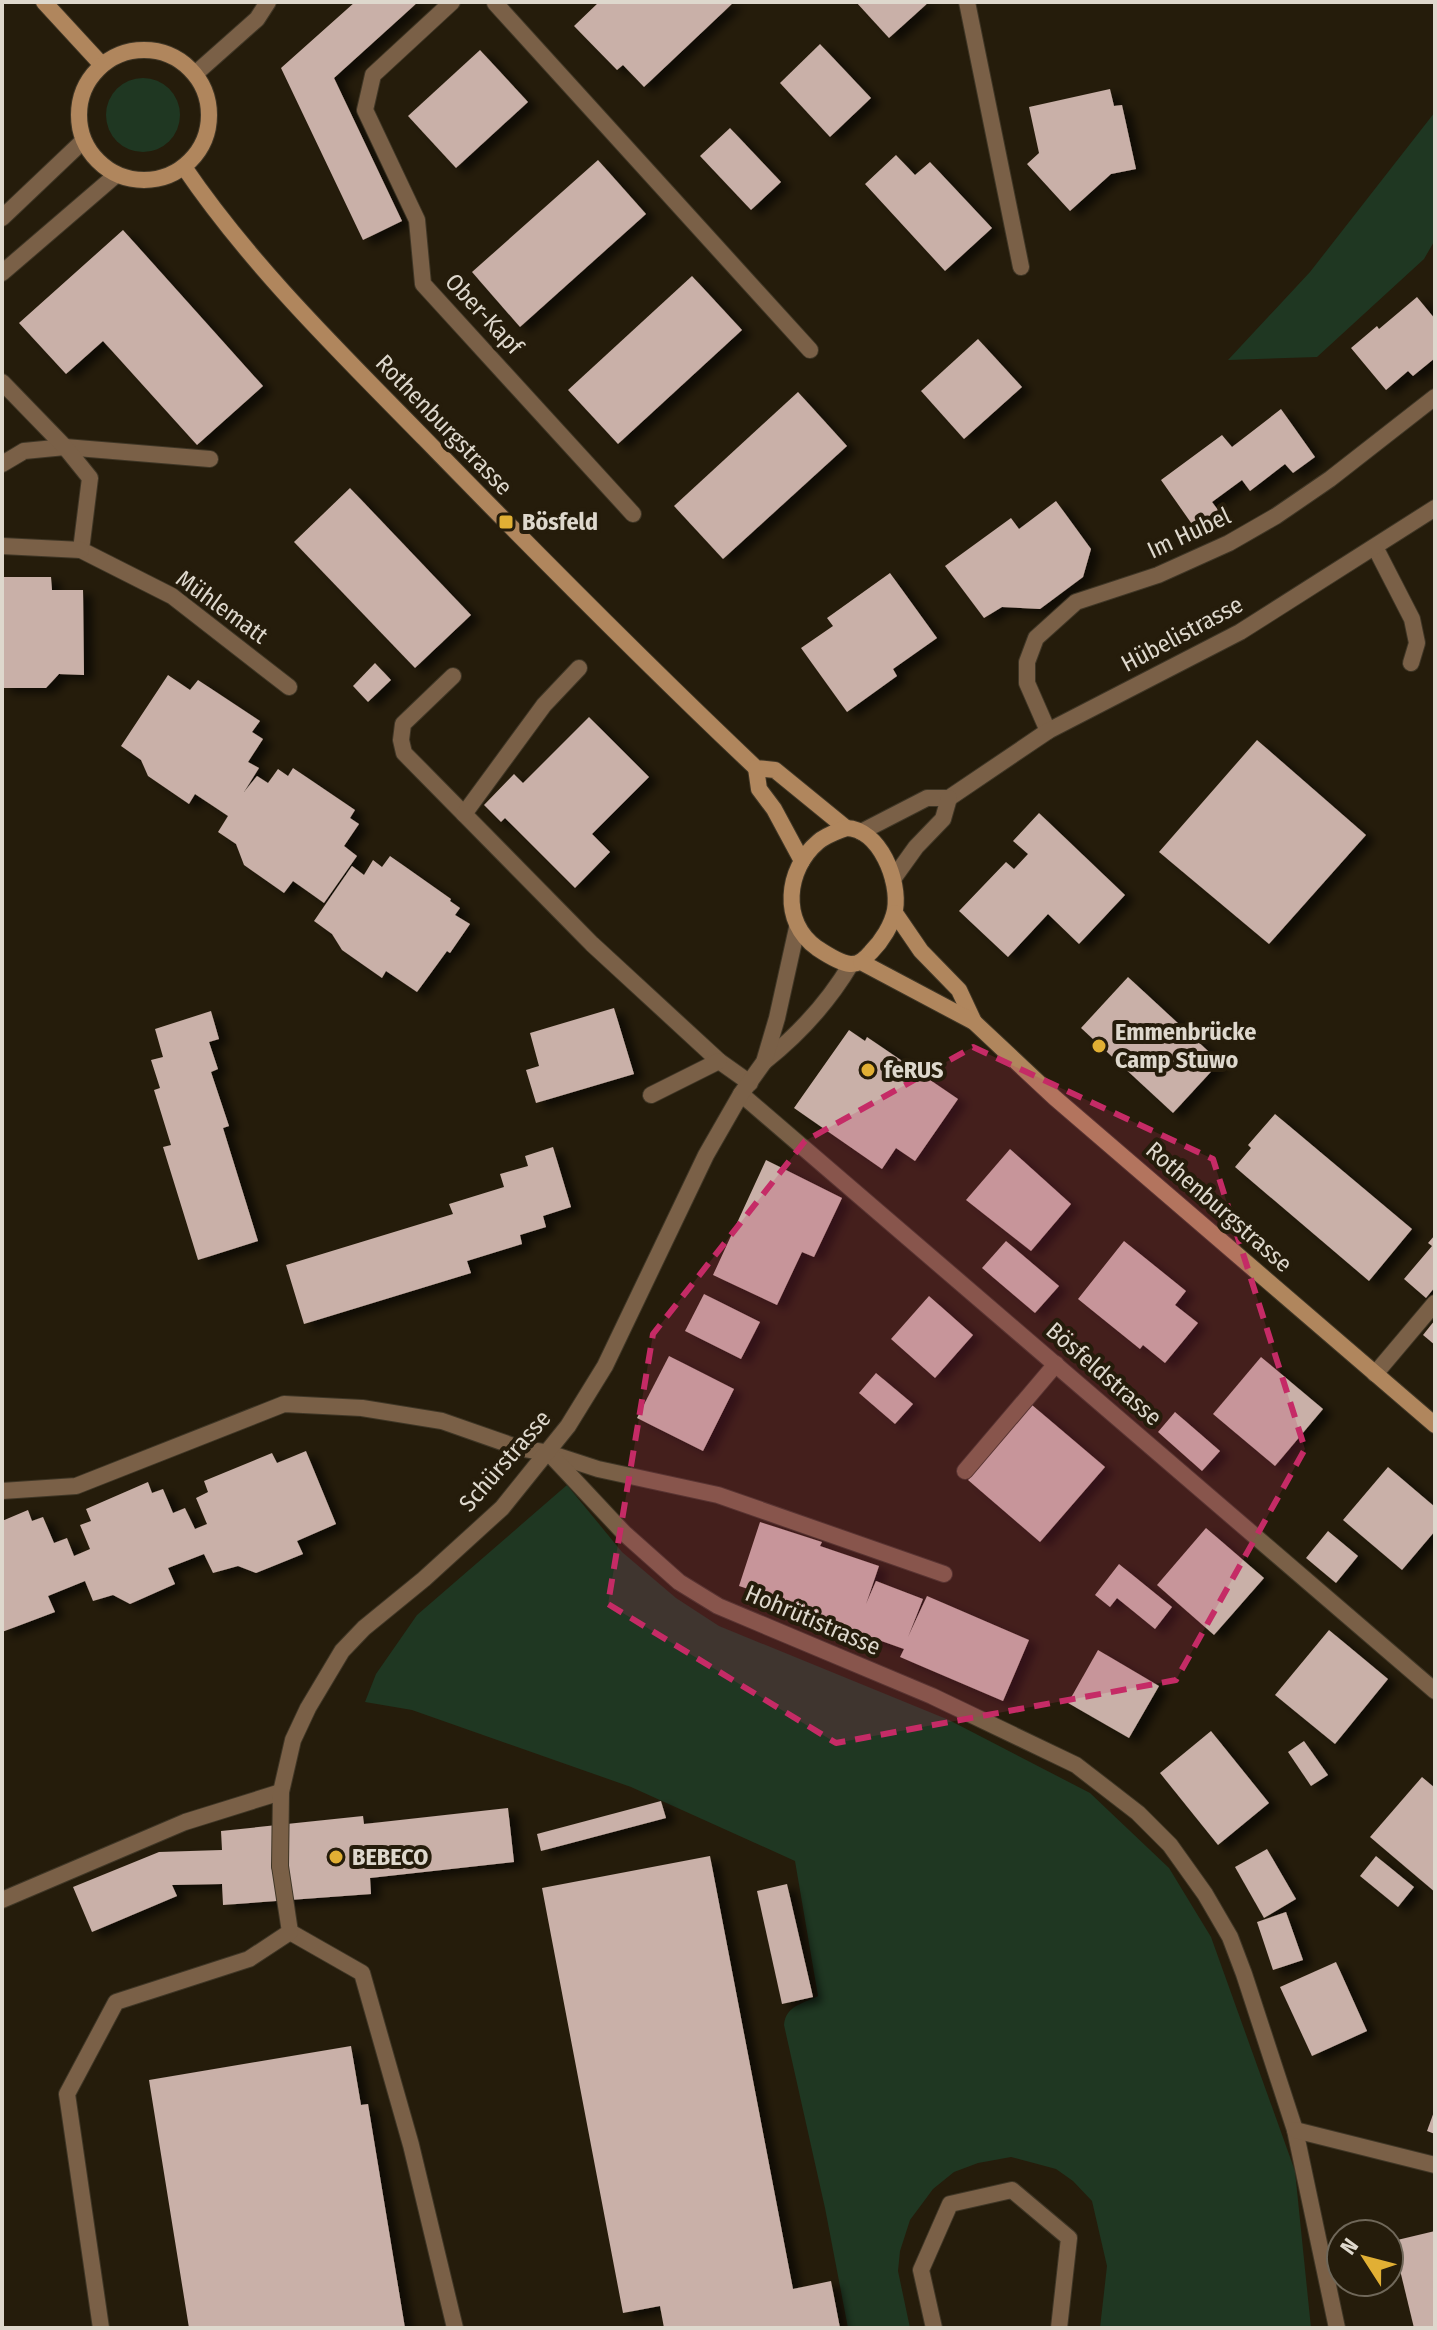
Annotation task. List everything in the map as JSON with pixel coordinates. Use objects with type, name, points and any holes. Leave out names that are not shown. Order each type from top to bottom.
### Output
[{"type":"main road","points":[[44,2],[102,65]]},
{"type":"main road","points":[[140,50],[161,52],[179,60],[195,74],[205,92],[209,112],[207,133],[198,152],[184,167],[151,181],[133,180],[116,175],[95,159],[83,141],[78,121],[80,100],[89,81],[102,65],[120,54],[140,50]]},
{"type":"main road","name":"Rothenburgstrasse","points":[[184,167],[241,243],[354,367],[537,555],[756,768],[759,789],[802,861]]},
{"type":"main road","name":"Rothenburgstrasse","points":[[756,768],[775,770],[854,830]]},
{"type":"main road","points":[[854,830],[882,854],[893,879],[895,913],[882,940],[856,963],[822,951],[809,942],[797,928],[791,909],[791,891],[802,861],[819,841],[854,830]]},
{"type":"main road","name":"Rothenburgstrasse","points":[[895,913],[921,951],[959,990],[974,1022]]},
{"type":"main road","name":"Rothenburgstrasse","points":[[856,963],[974,1022],[1055,1098],[1435,1425]]},
{"type":"street","points":[[195,74],[257,19],[268,2]]},
{"type":"street","name":"Ober-Kapf","points":[[452,2],[373,75],[365,110],[417,220],[423,284],[633,514]]},
{"type":"street","points":[[495,2],[810,350]]},
{"type":"street","points":[[967,2],[1021,267]]},
{"type":"street","points":[[2,218],[83,141]]},
{"type":"street","points":[[2,273],[116,175]]},
{"type":"street","points":[[2,382],[65,447],[90,478],[81,550]]},
{"type":"street","name":"Im Hubel","points":[[1048,731],[1027,683],[1027,662],[1036,638],[1076,602],[1158,575],[1229,543],[1330,479],[1435,397]]},
{"type":"street","points":[[2,464],[24,451],[65,447],[210,459]]},
{"type":"street","name":"Hübelistrasse","points":[[854,830],[927,798],[949,798],[1048,731],[1240,632],[1435,508]]},
{"type":"street","name":"Mühlematt","points":[[2,546],[81,550],[172,596],[289,687]]},
{"type":"street","points":[[1375,547],[1412,619],[1417,643],[1411,663]]},
{"type":"street","points":[[464,814],[544,705],[579,668]]},
{"type":"street","name":"Bösfeldstrasse","points":[[453,676],[403,724],[401,740],[404,753],[592,944],[746,1088],[1056,1364],[1435,1691]]},
{"type":"street","name":"Hübelistrasse","points":[[893,879],[916,847],[943,819],[949,798]]},
{"type":"street","name":"Schürstrasse","points":[[764,1062],[797,928]]},
{"type":"street","name":"Schürstrasse","points":[[290,1932],[280,1866],[281,1792],[293,1740],[308,1708],[342,1651],[364,1628],[502,1508],[549,1453],[605,1366],[706,1155],[746,1088],[764,1062],[787,1043],[856,963]]},
{"type":"street","points":[[651,1095],[719,1061]]},
{"type":"street","points":[[1375,1374],[1435,1303]]},
{"type":"street","points":[[965,1471],[1056,1364]]},
{"type":"street","points":[[2,1491],[76,1486],[284,1404],[362,1408],[442,1421],[519,1448],[718,1495],[944,1574]]},
{"type":"street","name":"Hohrütistrasse","points":[[549,1453],[624,1533],[679,1582],[718,1606],[932,1696],[1076,1765],[1138,1813],[1170,1845],[1230,1937],[1295,2130],[1337,2328]]},
{"type":"street","points":[[2,1900],[185,1822],[281,1792]]},
{"type":"street","points":[[101,2328],[67,2094],[116,2002],[249,1959],[290,1932],[362,1973],[411,2145],[455,2328]]},
{"type":"street","points":[[1295,2130],[1435,2165]]},
{"type":"street","points":[[934,2328],[921,2270],[950,2204],[1012,2190],[1069,2238],[1059,2328]]},
{"type":"highlighted area","points":[[973,1047],[1213,1159],[1305,1449],[1176,1680],[836,1743],[608,1604],[653,1334],[805,1141]]},
{"type":"green space","points":[[136,78],[150,78],[164,84],[174,94],[180,115],[178,129],[164,146],[150,152],[136,152],[122,146],[112,136],[106,122],[106,108],[112,94],[122,84]]},
{"type":"green space","points":[[1435,112],[1435,240],[1424,259],[1317,357],[1228,360],[1310,272]]},
{"type":"green space","points":[[567,1485],[622,1552],[676,1598],[719,1626],[949,1720],[1090,1793],[1169,1868],[1211,1937],[1295,2171],[1311,2328],[1100,2328],[1107,2266],[1092,2201],[1056,2169],[1011,2157],[978,2163],[954,2172],[933,2189],[910,2220],[900,2251],[898,2271],[910,2328],[848,2328],[784,2025],[792,2009],[818,1996],[795,1861],[631,1787],[412,1710],[365,1702],[376,1674],[417,1615]]},
{"type":"building","points":[[355,2],[418,2],[334,78],[402,221],[363,240],[281,68]]},
{"type":"building","points":[[599,2],[734,2],[644,87],[623,65],[617,70],[574,26]]},
{"type":"building","points":[[856,2],[929,2],[889,38]]},
{"type":"building","points":[[820,44],[871,98],[830,137],[780,83]]},
{"type":"building","points":[[480,50],[528,102],[456,168],[408,116]]},
{"type":"building","points":[[1110,89],[1114,106],[1122,105],[1136,169],[1111,174],[1070,211],[1027,164],[1039,153],[1029,107]]},
{"type":"building","points":[[730,128],[781,182],[751,210],[700,156]]},
{"type":"building","points":[[896,155],[915,175],[930,162],[992,228],[945,271],[865,184]]},
{"type":"building","points":[[598,160],[646,214],[520,327],[472,272]]},
{"type":"building","points":[[123,230],[263,386],[197,445],[103,341],[66,374],[19,323]]},
{"type":"building","points":[[692,276],[742,330],[618,444],[568,390]]},
{"type":"building","points":[[1417,297],[1435,319],[1435,358],[1413,376],[1408,371],[1386,390],[1351,348]]},
{"type":"building","points":[[978,339],[1022,387],[964,439],[921,391]]},
{"type":"building","points":[[798,392],[847,446],[723,559],[674,506]]},
{"type":"building","points":[[1281,409],[1315,457],[1293,473],[1285,464],[1250,491],[1242,480],[1212,502],[1218,510],[1194,527],[1161,480],[1222,435],[1232,447]]},
{"type":"building","points":[[350,488],[471,615],[415,668],[294,542]]},
{"type":"building","points":[[1056,501],[1091,549],[1083,577],[1040,609],[1002,607],[984,618],[945,566],[1011,518],[1019,529]]},
{"type":"building","points":[[890,573],[937,638],[893,669],[897,676],[847,712],[801,648],[833,626],[827,618]]},
{"type":"building","points":[[2,577],[51,577],[52,590],[83,590],[84,675],[59,674],[46,688],[2,688]]},
{"type":"building","points":[[375,663],[391,680],[368,702],[353,686]]},
{"type":"building","points":[[168,675],[190,690],[198,680],[260,721],[252,732],[263,739],[248,762],[259,768],[244,792],[257,776],[268,783],[278,769],[288,776],[293,768],[355,810],[350,818],[359,824],[344,846],[357,856],[324,903],[293,881],[284,893],[244,865],[236,844],[218,832],[228,816],[195,794],[189,804],[148,776],[141,760],[121,746]]},
{"type":"building","points":[[589,717],[649,777],[592,834],[610,852],[575,888],[505,818],[501,822],[484,805],[514,774],[523,783]]},
{"type":"building","points":[[1257,740],[1366,835],[1269,944],[1159,852]]},
{"type":"building","points":[[1039,813],[1125,895],[1079,944],[1048,914],[1008,957],[959,911],[1006,862],[1014,869],[1028,854],[1013,841]]},
{"type":"building","points":[[390,856],[451,899],[460,908],[455,915],[470,924],[417,992],[386,971],[382,978],[342,950],[332,934],[314,921],[352,866],[364,875],[373,860],[382,867]]},
{"type":"building","points":[[1128,977],[1220,1062],[1173,1113],[1081,1028]]},
{"type":"building","points":[[614,1008],[634,1074],[536,1103],[526,1070],[539,1066],[530,1033]]},
{"type":"building","points":[[211,1011],[219,1039],[209,1042],[218,1069],[211,1072],[229,1126],[223,1128],[258,1241],[198,1260],[163,1147],[171,1145],[154,1090],[160,1088],[151,1060],[163,1057],[155,1029]]},
{"type":"building","name":"feRUS","points":[[849,1030],[865,1041],[867,1037],[958,1099],[915,1161],[896,1148],[882,1169],[794,1108]]},
{"type":"building","points":[[1275,1114],[1412,1229],[1369,1281],[1235,1167],[1251,1148],[1248,1145]]},
{"type":"building","points":[[553,1147],[571,1207],[543,1216],[546,1227],[520,1235],[522,1244],[467,1261],[471,1273],[304,1324],[286,1265],[453,1214],[449,1204],[504,1187],[500,1174],[528,1166],[525,1156]]},
{"type":"building","points":[[1010,1149],[1071,1204],[1031,1251],[966,1200]]},
{"type":"building","points":[[766,1160],[842,1198],[814,1257],[802,1252],[777,1305],[713,1275]]},
{"type":"building","points":[[1435,1235],[1435,1287],[1426,1298],[1404,1279],[1432,1246],[1428,1243]]},
{"type":"building","points":[[1006,1241],[1059,1286],[1035,1313],[982,1268]]},
{"type":"building","points":[[1124,1241],[1186,1291],[1175,1305],[1198,1323],[1165,1363],[1143,1345],[1140,1349],[1078,1299]]},
{"type":"building","points":[[704,1294],[760,1322],[741,1359],[685,1331]]},
{"type":"building","points":[[929,1296],[973,1335],[935,1378],[891,1339]]},
{"type":"building","points":[[1435,1320],[1435,1345],[1423,1335]]},
{"type":"building","points":[[669,1356],[734,1389],[703,1451],[637,1418]]},
{"type":"building","points":[[1261,1357],[1323,1409],[1275,1466],[1213,1414]]},
{"type":"building","points":[[876,1373],[913,1404],[895,1424],[859,1393]]},
{"type":"building","points":[[1032,1405],[1105,1467],[1040,1542],[968,1480]]},
{"type":"building","points":[[1175,1412],[1220,1451],[1202,1471],[1158,1432]]},
{"type":"building","points":[[306,1451],[336,1524],[297,1541],[303,1554],[256,1573],[238,1566],[213,1573],[204,1554],[168,1568],[175,1584],[130,1604],[113,1595],[93,1601],[85,1581],[48,1596],[55,1612],[2,1632],[2,1521],[28,1510],[32,1521],[43,1517],[54,1543],[67,1538],[74,1556],[90,1549],[80,1525],[91,1521],[86,1509],[148,1482],[152,1493],[163,1489],[173,1513],[185,1508],[195,1529],[207,1524],[196,1498],[208,1492],[204,1481],[272,1453],[277,1463]]},
{"type":"building","points":[[1388,1467],[1435,1507],[1435,1531],[1402,1570],[1343,1520]]},
{"type":"building","points":[[760,1522],[822,1542],[820,1546],[879,1566],[866,1604],[876,1581],[923,1599],[908,1637],[927,1596],[1029,1640],[1003,1701],[900,1657],[904,1649],[797,1611],[800,1606],[739,1586]]},
{"type":"building","points":[[1206,1528],[1264,1578],[1214,1635],[1157,1585]]},
{"type":"building","points":[[1328,1531],[1358,1556],[1336,1583],[1306,1558]]},
{"type":"building","points":[[1119,1564],[1172,1607],[1155,1629],[1117,1598],[1110,1607],[1095,1595]]},
{"type":"building","points":[[1329,1630],[1388,1679],[1335,1744],[1275,1695]]},
{"type":"building","points":[[1098,1650],[1159,1686],[1129,1738],[1068,1703]]},
{"type":"building","points":[[1211,1731],[1269,1803],[1218,1845],[1160,1773]]},
{"type":"building","points":[[1304,1741],[1328,1775],[1311,1786],[1288,1752]]},
{"type":"building","points":[[1422,1777],[1435,1788],[1435,1892],[1370,1837]]},
{"type":"building","points":[[661,1801],[666,1818],[541,1851],[537,1834]]},
{"type":"building","points":[[508,1808],[514,1862],[370,1878],[371,1894],[223,1905],[222,1884],[172,1885],[177,1896],[92,1932],[73,1887],[159,1852],[222,1850],[221,1831],[363,1816],[364,1824]]},
{"type":"building","points":[[1267,1849],[1296,1899],[1264,1918],[1235,1867]]},
{"type":"building","points":[[710,1856],[793,2289],[831,2281],[840,2328],[664,2328],[660,2306],[623,2313],[542,1888]]},
{"type":"building","points":[[1376,1856],[1414,1887],[1398,1907],[1360,1876]]},
{"type":"building","points":[[787,1884],[813,1997],[782,2004],[757,1891]]},
{"type":"building","points":[[1286,1912],[1303,1960],[1273,1970],[1257,1922]]},
{"type":"building","points":[[1336,1962],[1367,2031],[1312,2056],[1280,1987]]},
{"type":"building","points":[[351,2046],[361,2105],[368,2104],[405,2328],[189,2328],[149,2080]]},
{"type":"building","points":[[1435,2109],[1435,2134],[1427,2131]]},
{"type":"building","points":[[1435,2231],[1435,2328],[1414,2328],[1405,2291],[1405,2238]]},
{"type":"place","name":"Bösfeld","points":[[506,522]]},
{"type":"place","name":"Emmenbrücke Camp Stuwo","points":[[1099,1046]]},
{"type":"place","name":"feRUS","points":[[868,1070]]},
{"type":"place","name":"BEBECO","points":[[336,1857]]}]
